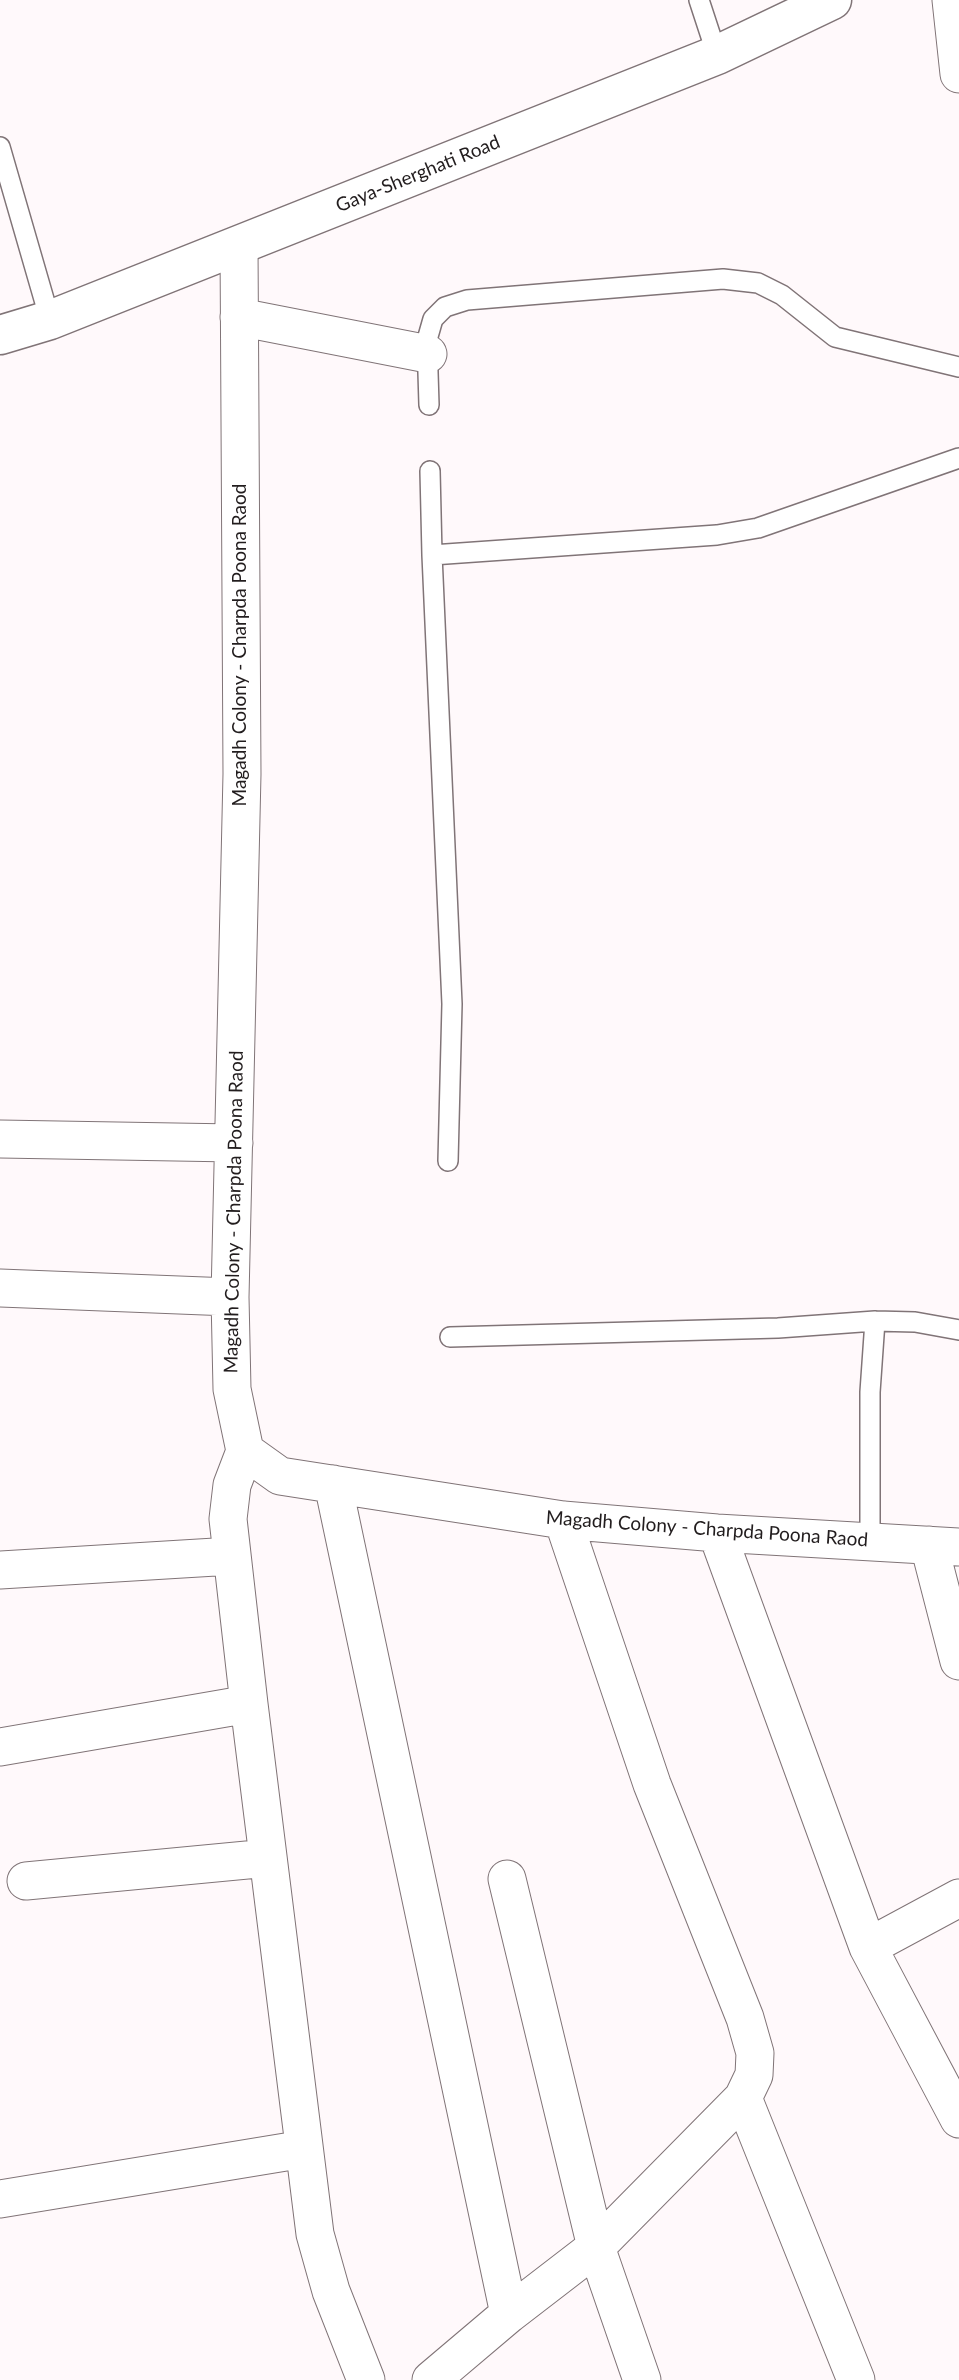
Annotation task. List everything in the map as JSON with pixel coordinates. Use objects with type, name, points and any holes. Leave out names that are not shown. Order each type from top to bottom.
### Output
[{"type":"main road","name":"Gaya-Sherghati Road","points":[[0,335],[50,320],[717,55],[832,0]]},
{"type":"street","points":[[951,0],[959,74]]},
{"type":"street","name":"Magadh Colony - Charpda Poona Raod","points":[[239,245],[242,774],[230,1297],[232,1389],[245,1451],[279,1476],[563,1520],[717,1533],[944,1546]]},
{"type":"street","points":[[239,317],[428,354]]},
{"type":"street","points":[[0,1139],[234,1143]]},
{"type":"street","points":[[0,1288],[230,1297]]},
{"type":"street","points":[[245,1451],[232,1485],[228,1519],[315,2234],[331,2291],[366,2380]]},
{"type":"street","points":[[332,1484],[509,2314]]},
{"type":"street","points":[[431,2380],[509,2314],[596,2247],[743,2098],[754,2075],[755,2053],[745,2018],[652,1784],[563,1520]]},
{"type":"street","points":[[717,1533],[867,1947],[959,2119]]},
{"type":"street","points":[[944,1546],[959,1661]]},
{"type":"street","points":[[0,1570],[232,1556]]},
{"type":"street","points":[[0,1747],[249,1704]]},
{"type":"street","points":[[26,1881],[268,1858]]},
{"type":"street","points":[[507,1878],[596,2247],[642,2380]]},
{"type":"street","points":[[867,1947],[959,1898]]},
{"type":"street","points":[[743,2098],[856,2380]]},
{"type":"street","points":[[0,2199],[304,2149]]},
{"type":"lane","points":[[699,0],[717,55]]},
{"type":"lane","points":[[0,148],[50,320]]},
{"type":"lane","points":[[429,405],[427,340],[433,319],[445,307],[467,300],[723,279],[758,283],[782,295],[835,337],[959,367]]},
{"type":"lane","points":[[432,555],[717,535],[758,528],[959,458]]},
{"type":"lane","points":[[430,471],[452,1004],[448,1161]]},
{"type":"lane","points":[[450,1337],[778,1328],[875,1321],[915,1322],[959,1330]]},
{"type":"lane","points":[[870,1542],[870,1392],[875,1321]]}]
